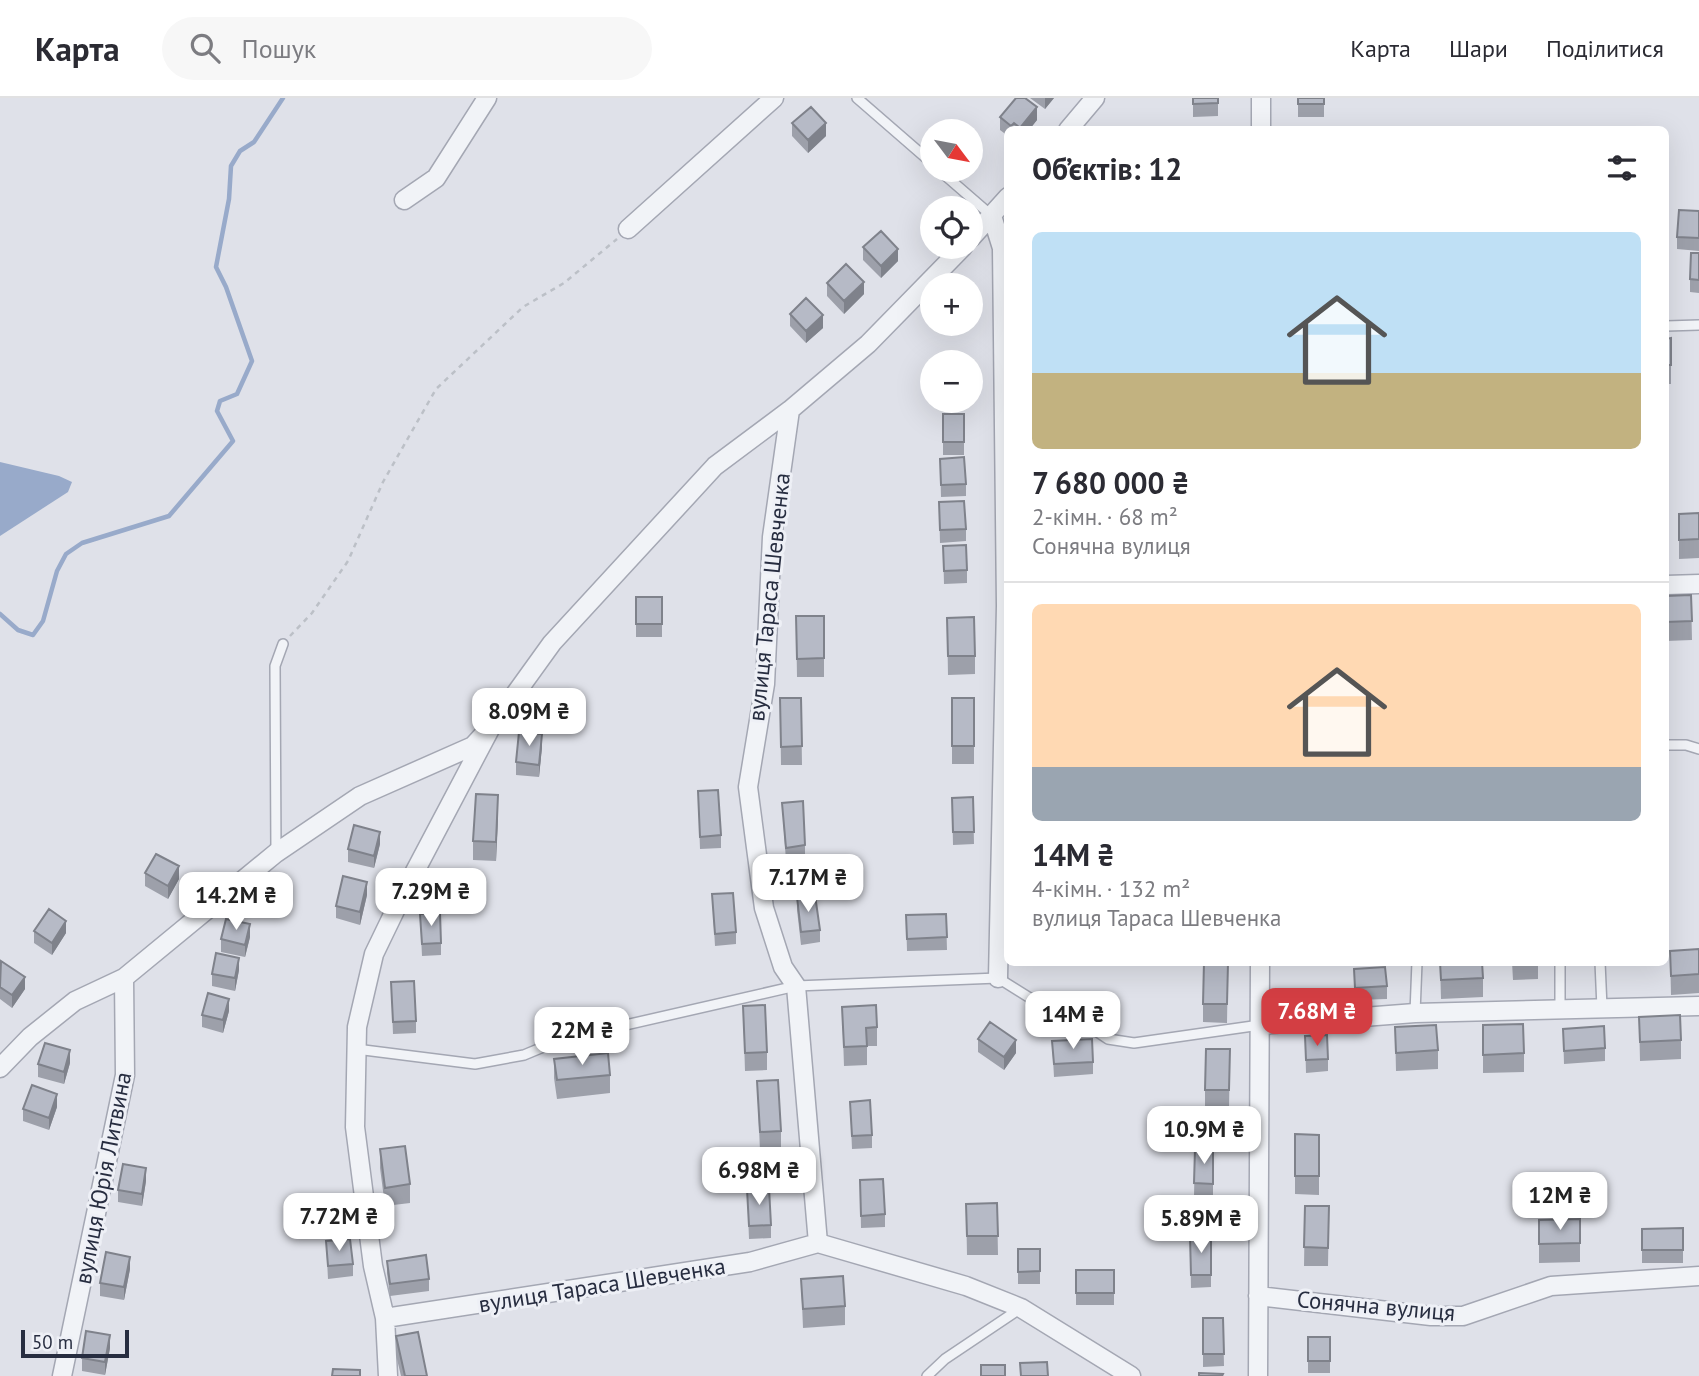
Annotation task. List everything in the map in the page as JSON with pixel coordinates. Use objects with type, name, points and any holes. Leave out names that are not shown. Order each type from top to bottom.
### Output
[{"type":"street","points":[[404,200],[436,178],[487,98]]},
{"type":"street","points":[[628,229],[774,98]]},
{"type":"street","points":[[1071,126],[1095,98]]},
{"type":"street","points":[[1261,98],[1261,126]]},
{"type":"street","points":[[983,225],[1004,202]]},
{"type":"street","points":[[992,216],[1002,248],[1004,391]]},
{"type":"street","points":[[0,1068],[30,1037],[75,1001],[124,978],[276,853],[360,796],[473,746],[489,729],[552,643],[680,501],[715,466],[790,410],[868,344],[951,259]]},
{"type":"street","name":"вулиця Тараса Шевченка","points":[[385,1318],[750,1262],[818,1243],[796,986],[783,967],[764,908],[748,786],[765,684],[772,537],[790,410]]},
{"type":"street","points":[[1669,585],[1699,584]]},
{"type":"street","points":[[388,1376],[385,1318],[373,1266],[355,1127],[356,1027],[374,954],[489,729]]},
{"type":"street","points":[[998,978],[1004,730]]},
{"type":"street","points":[[1258,1376],[1260,966]]},
{"type":"street","name":"вулиця Юрія Литвина","points":[[62,1376],[125,1075],[124,978]]},
{"type":"street","points":[[1261,1025],[1415,1013],[1699,1006]]},
{"type":"street","points":[[818,1243],[966,1286],[1021,1308],[1131,1376]]},
{"type":"street","name":"Сонячна вулиця","points":[[1258,1296],[1431,1316],[1463,1316],[1551,1286],[1699,1276]]},
{"type":"lane","points":[[858,98],[920,153]]},
{"type":"lane","points":[[953,182],[992,216]]},
{"type":"lane","points":[[1669,328],[1699,325]]},
{"type":"lane","points":[[276,853],[275,666],[283,644]]},
{"type":"lane","points":[[1669,745],[1686,745],[1699,750]]},
{"type":"lane","points":[[1415,1013],[1416,966]]},
{"type":"lane","points":[[1560,966],[1560,1011]]},
{"type":"lane","points":[[1600,966],[1602,1009]]},
{"type":"lane","points":[[356,1049],[475,1064],[524,1055],[560,1040],[796,986],[998,978],[1030,998],[1069,1013],[1108,1039],[1134,1043],[1261,1025]]},
{"type":"lane","points":[[927,1376],[945,1359],[1021,1308]]},
{"type":"path","points":[[283,644],[312,613],[348,561],[383,482],[436,389],[523,307],[564,284],[628,229]]},
{"type":"water","points":[[0,462],[59,476],[72,482],[68,492],[0,536]]},
{"type":"building","points":[[1016,98],[1025,98],[1037,107],[1022,126],[1014,123],[1011,126],[1000,117]]},
{"type":"building","points":[[1193,98],[1218,98],[1218,103],[1193,104]]},
{"type":"building","points":[[1298,98],[1324,98],[1324,104],[1298,104]]},
{"type":"building","points":[[811,107],[826,123],[808,140],[792,123]]},
{"type":"building","points":[[1679,210],[1699,211],[1699,238],[1677,237]]},
{"type":"building","points":[[881,231],[898,249],[881,266],[863,247]]},
{"type":"building","points":[[1691,253],[1699,253],[1699,280],[1690,279]]},
{"type":"building","points":[[846,264],[864,282],[844,301],[827,283]]},
{"type":"building","points":[[806,298],[823,315],[806,331],[790,314]]},
{"type":"building","points":[[1671,338],[1671,365],[1669,365]]},
{"type":"building","points":[[943,414],[964,414],[964,442],[943,442]]},
{"type":"building","points":[[964,457],[966,484],[941,485],[940,459]]},
{"type":"building","points":[[964,501],[966,529],[940,530],[939,502]]},
{"type":"building","points":[[1699,513],[1699,539],[1679,540],[1679,514]]},
{"type":"building","points":[[966,545],[967,570],[944,571],[943,546]]},
{"type":"building","points":[[1691,595],[1692,621],[1669,622],[1669,596]]},
{"type":"building","points":[[636,597],[662,597],[662,624],[636,624]]},
{"type":"building","points":[[796,616],[824,616],[824,658],[797,659]]},
{"type":"building","points":[[974,617],[975,656],[948,656],[947,618]]},
{"type":"building","points":[[780,698],[801,698],[802,746],[781,747]]},
{"type":"building","points":[[952,698],[974,698],[974,746],[952,746]]},
{"type":"building","points":[[519,732],[542,734],[539,765],[516,762]]},
{"type":"building","points":[[718,790],[721,835],[700,837],[698,791]]},
{"type":"building","points":[[476,794],[498,795],[496,842],[473,841]]},
{"type":"building","points":[[973,797],[974,832],[953,832],[952,798]]},
{"type":"building","points":[[803,801],[805,845],[786,848],[782,803]]},
{"type":"building","points":[[354,825],[380,832],[374,856],[348,849]]},
{"type":"building","points":[[156,854],[179,866],[168,886],[145,873]]},
{"type":"building","points":[[343,876],[367,882],[360,912],[336,906]]},
{"type":"building","points":[[733,893],[736,932],[715,934],[712,894]]},
{"type":"building","points":[[815,895],[820,930],[801,932],[797,897]]},
{"type":"building","points":[[49,909],[66,921],[52,943],[34,931]]},
{"type":"building","points":[[440,913],[441,943],[422,944],[420,914]]},
{"type":"building","points":[[946,914],[947,937],[907,939],[906,915]]},
{"type":"building","points":[[226,919],[250,924],[245,945],[221,939]]},
{"type":"building","points":[[1699,949],[1699,974],[1671,976],[1670,951]]},
{"type":"building","points":[[216,953],[239,958],[235,978],[212,974]]},
{"type":"building","points":[[1,961],[25,977],[12,995],[0,987]]},
{"type":"building","points":[[1204,966],[1228,966],[1227,1004],[1203,1004]]},
{"type":"building","points":[[1440,966],[1482,966],[1483,978],[1441,980]]},
{"type":"building","points":[[1385,967],[1387,986],[1355,988],[1354,969]]},
{"type":"building","points":[[414,981],[416,1021],[393,1022],[391,982]]},
{"type":"building","points":[[208,993],[229,999],[223,1020],[202,1015]]},
{"type":"building","points":[[765,1005],[767,1052],[745,1053],[743,1006]]},
{"type":"building","points":[[876,1005],[877,1027],[866,1028],[867,1046],[844,1047],[842,1007]]},
{"type":"building","points":[[1680,1015],[1681,1040],[1640,1042],[1639,1017]]},
{"type":"building","points":[[990,1022],[1016,1040],[1004,1057],[978,1039]]},
{"type":"building","points":[[1523,1024],[1524,1053],[1483,1055],[1483,1025]]},
{"type":"building","points":[[1436,1025],[1438,1050],[1396,1053],[1395,1027]]},
{"type":"building","points":[[1604,1026],[1605,1048],[1564,1051],[1563,1029]]},
{"type":"building","points":[[1327,1035],[1328,1059],[1306,1060],[1305,1036]]},
{"type":"building","points":[[1092,1039],[1093,1062],[1054,1064],[1052,1041]]},
{"type":"building","points":[[45,1043],[70,1050],[64,1072],[38,1064]]},
{"type":"building","points":[[1206,1049],[1230,1049],[1229,1090],[1205,1090]]},
{"type":"building","points":[[608,1053],[610,1075],[557,1080],[554,1059]]},
{"type":"building","points":[[778,1080],[781,1131],[760,1132],[757,1081]]},
{"type":"building","points":[[32,1085],[57,1094],[49,1118],[23,1109]]},
{"type":"building","points":[[870,1100],[872,1135],[852,1136],[850,1102]]},
{"type":"building","points":[[1295,1134],[1319,1135],[1319,1176],[1295,1176]]},
{"type":"building","points":[[405,1146],[410,1184],[385,1188],[380,1149]]},
{"type":"building","points":[[1195,1149],[1213,1149],[1213,1184],[1194,1183]]},
{"type":"building","points":[[123,1164],[146,1168],[142,1194],[118,1190]]},
{"type":"building","points":[[883,1179],[885,1214],[861,1216],[860,1180]]},
{"type":"building","points":[[769,1188],[771,1225],[749,1226],[747,1189]]},
{"type":"building","points":[[997,1203],[998,1236],[967,1236],[966,1204]]},
{"type":"building","points":[[1305,1206],[1329,1206],[1328,1248],[1304,1247]]},
{"type":"building","points":[[1580,1219],[1580,1243],[1539,1244],[1539,1220]]},
{"type":"building","points":[[1683,1228],[1683,1250],[1642,1250],[1642,1229]]},
{"type":"building","points":[[1190,1236],[1211,1236],[1211,1275],[1191,1275]]},
{"type":"building","points":[[350,1239],[353,1264],[328,1266],[326,1241]]},
{"type":"building","points":[[1018,1249],[1040,1249],[1040,1271],[1018,1272]]},
{"type":"building","points":[[106,1252],[130,1257],[124,1287],[100,1283]]},
{"type":"building","points":[[426,1255],[429,1279],[390,1284],[387,1261]]},
{"type":"building","points":[[1076,1270],[1114,1270],[1114,1293],[1076,1293]]},
{"type":"building","points":[[843,1276],[845,1306],[803,1309],[801,1279]]},
{"type":"building","points":[[1203,1318],[1223,1318],[1224,1354],[1203,1354]]},
{"type":"building","points":[[86,1331],[110,1335],[105,1362],[82,1358]]},
{"type":"building","points":[[418,1332],[427,1376],[405,1376],[396,1336]]},
{"type":"building","points":[[1308,1337],[1330,1337],[1330,1361],[1308,1361]]},
{"type":"building","points":[[1047,1362],[1048,1376],[1021,1376],[1020,1363]]},
{"type":"building","points":[[981,1365],[1005,1365],[1005,1376],[981,1376]]},
{"type":"building","points":[[333,1369],[360,1370],[360,1376],[332,1376]]},
{"type":"building","points":[[1199,1373],[1223,1374],[1199,1376]]},
{"type":"waterway","points":[[0,614],[18,630],[33,635],[43,621],[57,571],[66,554],[82,543],[169,516],[233,441],[217,411],[220,401],[237,394],[252,361],[226,287],[216,267],[229,199],[231,166],[240,151],[254,142],[283,98]]}]
